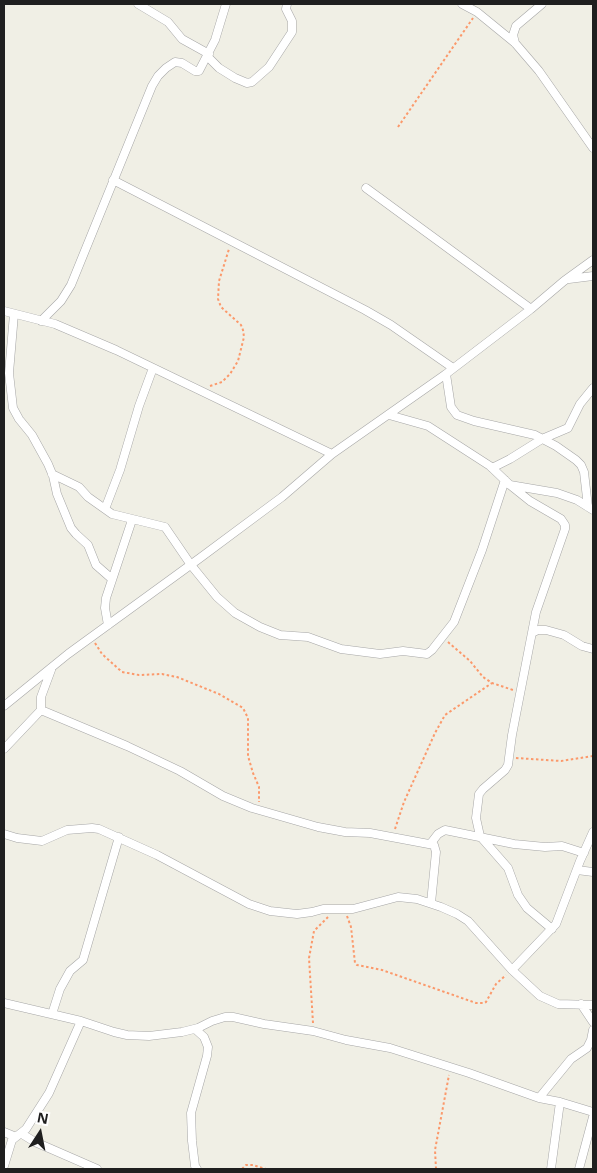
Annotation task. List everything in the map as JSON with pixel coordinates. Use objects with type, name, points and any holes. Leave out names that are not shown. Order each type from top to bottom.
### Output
[{"type":"street","points":[[138,4],[168,22],[182,39],[208,55],[219,68],[247,83],[252,82],[269,67],[292,32],[292,21],[286,8],[287,4]]},
{"type":"street","points":[[41,321],[61,301],[71,285],[152,86],[158,76],[175,62],[182,63],[194,71],[199,71],[215,40],[226,4]]},
{"type":"street","points":[[462,4],[477,12],[514,43],[539,71],[593,148]]},
{"type":"street","points":[[514,43],[513,35],[516,26],[542,4]]},
{"type":"street","points":[[113,180],[366,310],[391,325],[452,368]]},
{"type":"street","points":[[366,188],[531,309]]},
{"type":"street","points":[[4,706],[91,637],[282,496],[332,454],[446,374],[593,260]]},
{"type":"street","points":[[567,279],[593,276]]},
{"type":"street","points":[[4,311],[54,324],[116,350],[332,454]]},
{"type":"street","points":[[14,314],[9,373],[13,408],[32,435],[52,474],[57,494],[71,528],[88,545],[99,568],[112,579]]},
{"type":"street","points":[[105,509],[120,470],[139,406],[153,368]]},
{"type":"street","points":[[446,374],[452,407],[457,415],[474,421],[523,432],[542,439],[576,460],[584,472],[590,509]]},
{"type":"street","points":[[492,468],[542,439],[568,428],[580,404],[593,388]]},
{"type":"street","points":[[389,415],[428,426],[492,468],[530,501],[561,519],[565,525],[563,538],[536,612],[509,757],[505,770],[482,789],[479,794],[476,818],[480,836],[508,868],[518,895],[527,908],[552,929]]},
{"type":"street","points":[[52,474],[79,487],[88,497],[112,514],[166,527],[209,588],[229,609],[260,627],[274,633],[308,637],[341,648],[380,654],[403,651],[427,654],[442,638],[458,614],[507,482]]},
{"type":"street","points":[[507,482],[557,493],[577,500],[590,509]]},
{"type":"street","points":[[108,625],[105,608],[112,579],[132,520]]},
{"type":"street","points":[[532,633],[538,630],[546,630],[564,635],[582,646],[593,649]]},
{"type":"street","points":[[4,749],[41,710],[41,697],[53,666]]},
{"type":"street","points":[[41,710],[127,746],[180,771],[223,796],[259,810],[318,827],[431,843],[436,847],[431,904]]},
{"type":"street","points":[[4,834],[42,841],[67,830],[92,828],[119,837],[157,854],[259,908],[270,911],[297,914],[323,909],[352,909],[398,897],[417,899],[457,914],[468,921],[512,970],[540,996],[558,1004],[593,1005]]},
{"type":"street","points":[[431,843],[438,834],[445,830],[533,846],[562,846],[584,853]]},
{"type":"street","points":[[512,970],[552,929],[561,915],[593,832]]},
{"type":"street","points":[[52,1014],[60,989],[70,971],[84,957],[119,837]]},
{"type":"street","points":[[577,870],[593,872]]},
{"type":"street","points":[[4,1003],[82,1021],[114,1032],[149,1036],[195,1029],[212,1021],[233,1017],[264,1024],[313,1031],[346,1040],[390,1048],[539,1098],[593,1112]]},
{"type":"street","points":[[580,1004],[593,1022]]},
{"type":"street","points":[[4,1166],[10,1144],[19,1136],[56,1079],[82,1021]]},
{"type":"street","points":[[195,1029],[204,1037],[208,1047],[192,1113],[192,1141],[197,1169]]},
{"type":"street","points":[[539,1098],[571,1060],[588,1048],[592,1040],[593,1030]]},
{"type":"street","points":[[551,1169],[560,1102]]},
{"type":"street","points":[[579,1169],[593,1117]]},
{"type":"street","points":[[4,1132],[19,1136],[97,1169]]},
{"type":"path","points":[[398,127],[477,12]]},
{"type":"path","points":[[198,390],[222,382],[234,368],[242,348],[243,330],[221,307],[218,299],[221,272],[231,242]]},
{"type":"path","points":[[91,637],[102,654],[122,672],[130,674],[162,674],[177,677],[219,694],[243,708],[248,718],[248,756],[259,787],[259,810]]},
{"type":"path","points":[[442,638],[459,651],[483,678],[492,683],[521,692]]},
{"type":"path","points":[[393,837],[404,802],[435,733],[445,716],[492,683]]},
{"type":"path","points":[[509,757],[561,761],[593,756]]},
{"type":"path","points":[[313,1031],[309,958],[314,931],[340,910],[349,918],[354,963],[357,965],[382,970],[481,1004],[486,1002],[496,984],[512,970]]},
{"type":"path","points":[[436,1169],[435,1150],[450,1068]]},
{"type":"path","points":[[242,1169],[246,1165],[253,1165],[266,1169]]}]
